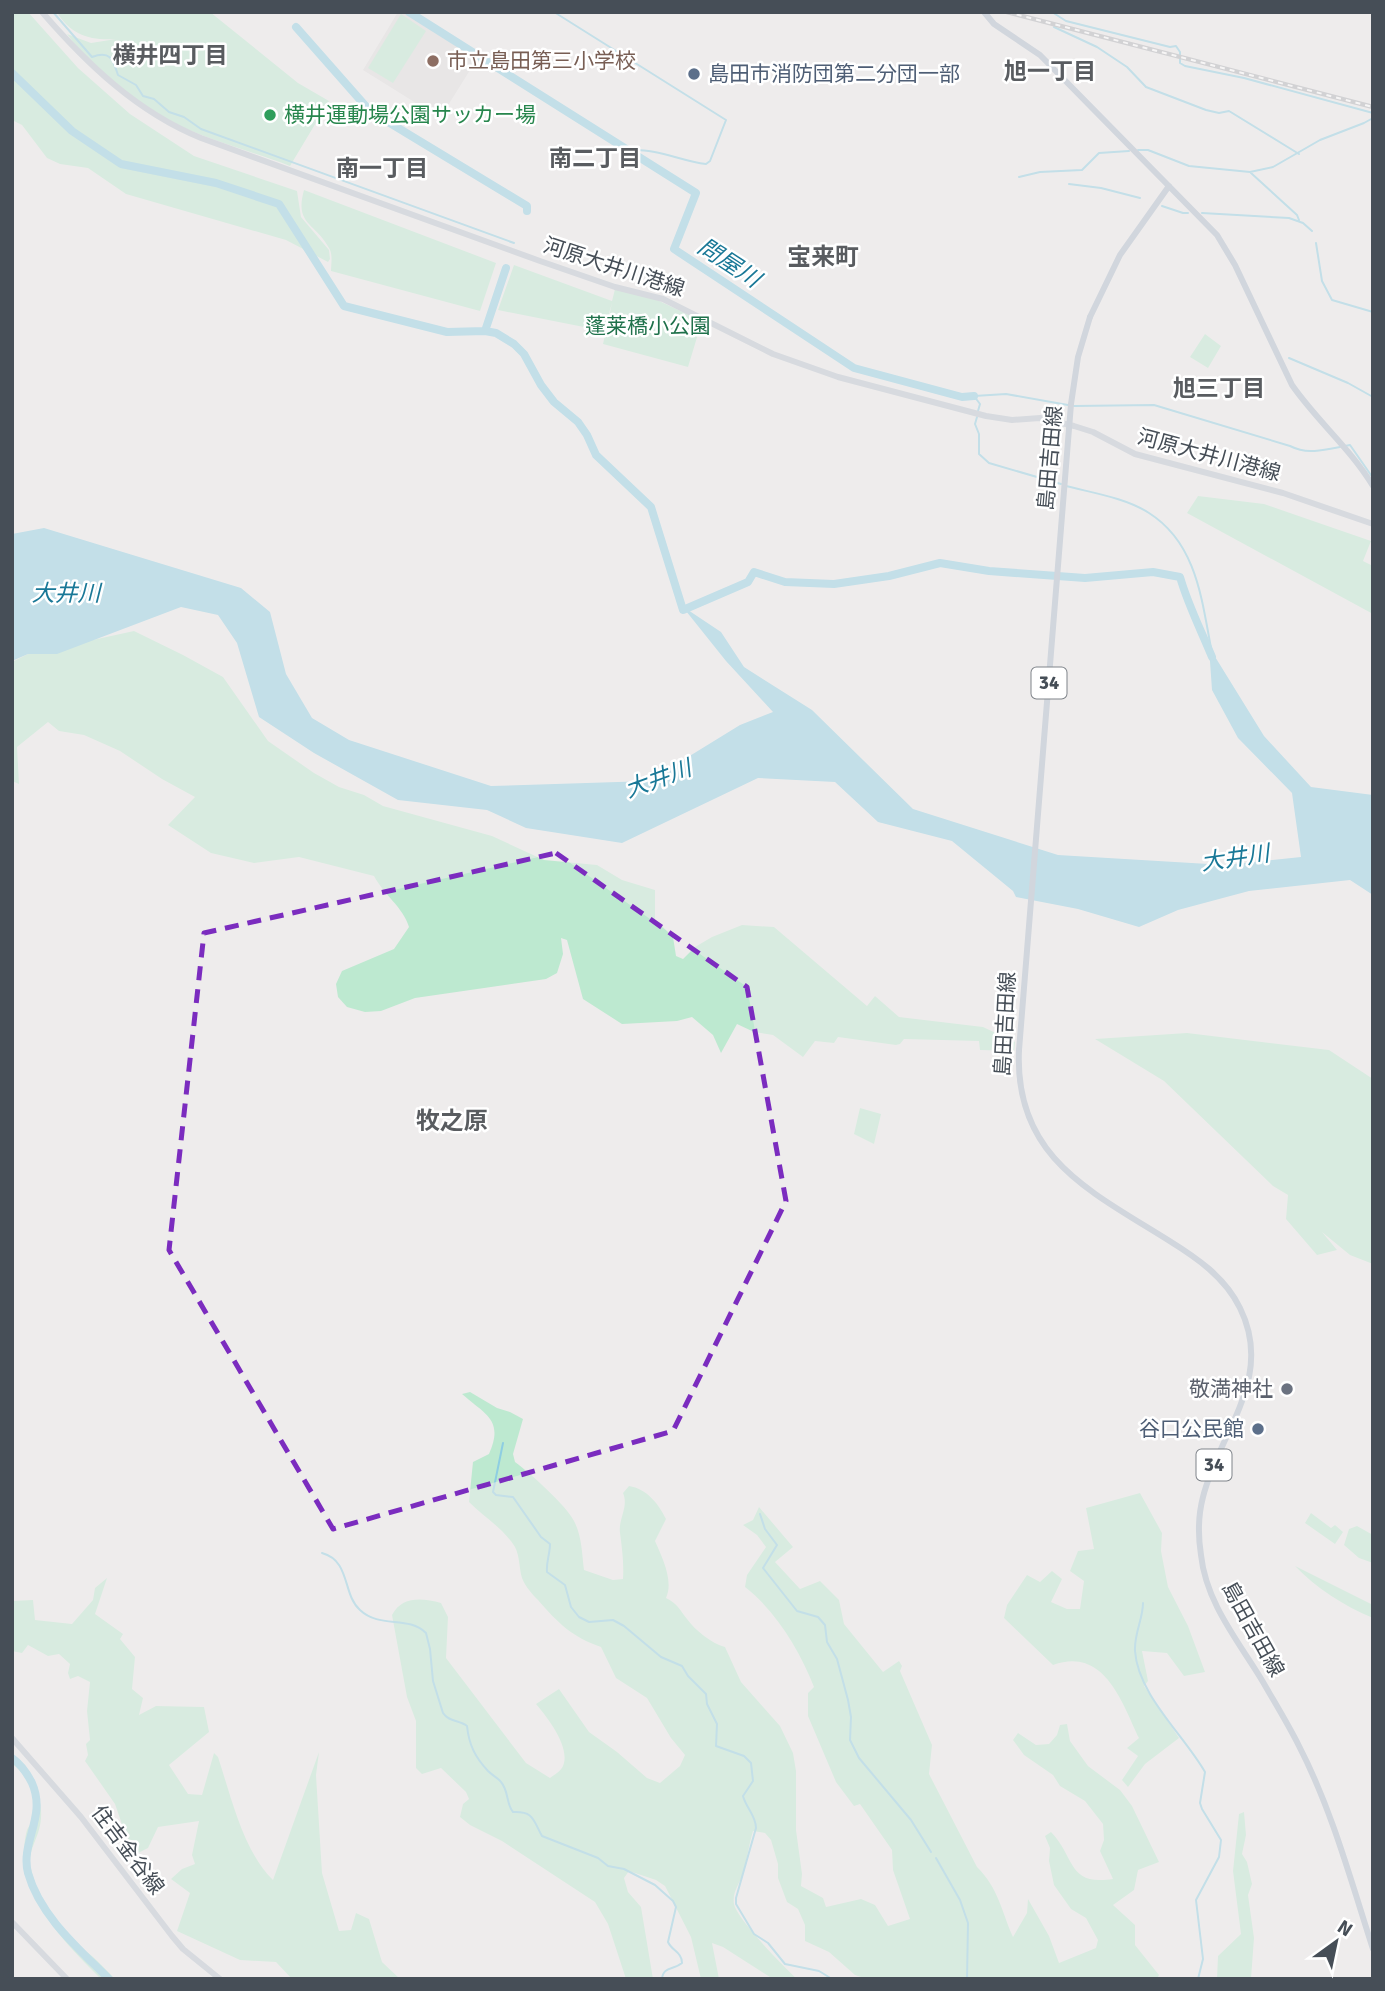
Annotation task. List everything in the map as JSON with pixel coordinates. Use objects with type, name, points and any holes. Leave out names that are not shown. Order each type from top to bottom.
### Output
[{"type":"main road","name":"河原大井川港線","points":[[42,12],[85,60],[122,92],[158,116],[201,138],[573,273],[663,299],[773,354],[838,377],[986,416],[1012,420],[1040,418],[1065,423],[1093,432],[1135,454],[1283,493],[1373,524]]},
{"type":"main road","points":[[984,12],[994,24],[1040,55],[1222,242],[1236,265],[1292,385],[1304,402],[1346,447],[1373,486]]},
{"type":"main road","name":"島田吉田線","points":[[1169,186],[1120,255],[1090,317],[1078,357],[1071,404],[1018,1072],[1023,1106],[1034,1132],[1046,1150],[1086,1187],[1205,1265],[1228,1289],[1241,1310],[1250,1338],[1250,1380],[1202,1499],[1199,1522],[1201,1557],[1212,1598],[1263,1682],[1305,1759],[1329,1817],[1373,1949]]},
{"type":"main road","name":"住吉金谷線","points":[[12,1738],[81,1817],[183,1949],[220,1979]]},
{"type":"main road","points":[[12,1922],[67,1979]]},
{"type":"highlighted area","points":[[556,853],[747,987],[786,1201],[673,1431],[333,1529],[169,1250],[204,933]]},
{"type":"shaded area","points":[[398,12],[404,12],[477,59],[440,118],[363,70]]},
{"type":"green space","points":[[12,12],[28,12],[78,68],[130,114],[194,156],[297,191],[301,217],[329,250],[328,262],[286,240],[126,194],[88,168],[60,164],[47,158],[22,125],[12,120]]},
{"type":"green space","points":[[57,12],[210,12],[298,83],[329,101],[290,166],[189,130],[138,102],[106,76],[67,34],[91,43],[116,39],[98,39],[82,35],[68,26]]},
{"type":"green space","points":[[401,14],[426,31],[393,83],[368,68]]},
{"type":"green space","points":[[304,190],[496,263],[480,311],[331,271],[330,250],[304,217]]},
{"type":"green space","name":"蓬莱橋小公園","points":[[514,265],[612,301],[615,289],[657,300],[702,321],[688,367],[603,344],[612,303],[604,331],[498,310]]},
{"type":"green space","points":[[1205,334],[1221,346],[1208,368],[1190,357]]},
{"type":"green space","points":[[1198,496],[1264,504],[1371,541],[1363,561],[1373,566],[1373,614],[1187,513]]},
{"type":"green space","points":[[134,631],[223,677],[268,741],[339,787],[364,795],[383,806],[492,836],[544,860],[597,865],[622,880],[655,890],[655,919],[673,937],[676,956],[683,959],[695,947],[712,937],[742,925],[774,927],[867,1006],[875,996],[899,1017],[983,1027],[1015,1042],[1014,1051],[980,1050],[979,1041],[904,1039],[896,1045],[838,1037],[834,1043],[815,1041],[803,1057],[773,1035],[754,1032],[737,1024],[721,1053],[713,1035],[692,1017],[677,1021],[622,1024],[583,999],[567,940],[561,938],[563,954],[557,973],[546,979],[415,998],[381,1011],[365,1012],[347,1007],[338,997],[336,984],[342,971],[394,949],[409,927],[402,913],[374,876],[299,857],[254,863],[211,853],[168,825],[195,797],[120,751],[84,735],[59,731],[48,722],[17,747],[19,784],[12,781],[12,662],[28,654]]},
{"type":"green space","points":[[1187,1033],[1329,1050],[1373,1079],[1373,1264],[1350,1255],[1322,1232],[1337,1250],[1317,1255],[1286,1219],[1288,1195],[1273,1186],[1164,1081],[1095,1039]]},
{"type":"green space","points":[[860,1108],[881,1114],[874,1144],[854,1134]]},
{"type":"green space","points":[[470,1392],[523,1419],[513,1454],[515,1462],[570,1514],[579,1533],[584,1570],[613,1580],[623,1579],[620,1528],[625,1503],[623,1493],[629,1486],[647,1494],[659,1508],[666,1519],[655,1541],[668,1577],[666,1598],[676,1604],[699,1632],[725,1647],[741,1682],[780,1726],[793,1753],[801,1886],[823,1898],[826,1907],[861,1899],[875,1905],[888,1926],[910,1919],[893,1870],[892,1850],[860,1804],[854,1806],[836,1782],[808,1716],[808,1693],[814,1687],[802,1660],[777,1620],[745,1587],[747,1575],[766,1547],[757,1535],[743,1525],[753,1520],[759,1507],[793,1547],[775,1562],[800,1589],[820,1581],[839,1600],[844,1624],[883,1672],[899,1661],[902,1666],[900,1671],[932,1745],[929,1774],[977,1867],[995,1892],[1013,1937],[1027,1913],[1028,1899],[1049,1936],[1059,1963],[1096,1948],[1098,1940],[1086,1918],[1071,1909],[1054,1885],[1049,1861],[1050,1848],[1045,1836],[1051,1832],[1080,1874],[1098,1880],[1113,1879],[1100,1851],[1104,1840],[1103,1824],[1085,1801],[1060,1786],[1053,1775],[1024,1755],[1013,1740],[1018,1733],[1036,1745],[1049,1744],[1057,1735],[1060,1725],[1067,1724],[1070,1741],[1088,1766],[1120,1790],[1132,1806],[1159,1862],[1138,1870],[1134,1890],[1113,1905],[1135,1925],[1135,1945],[1159,1975],[1157,1979],[867,1979],[855,1975],[829,1952],[805,1941],[805,1925],[798,1909],[787,1902],[778,1878],[778,1864],[771,1840],[765,1833],[753,1831],[743,1873],[734,1895],[734,1904],[752,1931],[797,1979],[770,1977],[723,1947],[712,1943],[719,1979],[701,1979],[691,1937],[665,1886],[629,1871],[624,1878],[628,1892],[641,1907],[653,1979],[626,1979],[608,1924],[595,1902],[460,1817],[463,1804],[469,1799],[466,1792],[441,1768],[422,1774],[416,1768],[416,1721],[407,1697],[392,1615],[401,1604],[413,1600],[441,1603],[448,1617],[446,1658],[526,1763],[550,1778],[563,1766],[564,1750],[557,1733],[536,1704],[559,1689],[589,1732],[647,1778],[660,1783],[680,1766],[685,1755],[671,1738],[647,1698],[616,1678],[601,1647],[566,1628],[531,1593],[522,1578],[515,1547],[499,1528],[469,1502],[473,1462],[489,1454],[494,1433],[490,1419],[462,1394]]},
{"type":"green space","points":[[1140,1493],[1162,1533],[1161,1551],[1168,1587],[1188,1626],[1205,1672],[1184,1676],[1167,1653],[1142,1651],[1148,1681],[1144,1686],[1179,1738],[1145,1764],[1128,1787],[1122,1780],[1138,1756],[1127,1748],[1139,1738],[1109,1681],[1086,1663],[1071,1661],[1053,1665],[1004,1618],[1007,1605],[1027,1575],[1040,1582],[1052,1571],[1062,1579],[1051,1602],[1067,1609],[1080,1609],[1084,1581],[1070,1571],[1078,1551],[1094,1549],[1086,1508]]},
{"type":"green space","points":[[1311,1513],[1331,1528],[1335,1525],[1343,1532],[1335,1544],[1305,1523]]},
{"type":"green space","points":[[1357,1526],[1373,1535],[1373,1563],[1359,1558],[1344,1545],[1349,1529]]},
{"type":"green space","points":[[1295,1566],[1373,1605],[1373,1618],[1331,1596]]},
{"type":"green space","points":[[107,1578],[95,1614],[123,1634],[120,1639],[135,1657],[132,1689],[143,1698],[139,1715],[156,1706],[204,1707],[209,1732],[169,1765],[188,1794],[202,1795],[214,1753],[218,1757],[246,1839],[273,1880],[319,1752],[316,1775],[322,1873],[339,1931],[351,1930],[356,1913],[369,1919],[382,1962],[400,1979],[292,1979],[276,1962],[240,1960],[177,1931],[190,1893],[171,1879],[182,1869],[195,1864],[192,1855],[199,1821],[158,1827],[148,1848],[138,1853],[126,1836],[115,1804],[85,1761],[88,1755],[86,1744],[90,1740],[87,1711],[90,1682],[78,1676],[70,1679],[70,1664],[59,1654],[48,1656],[28,1645],[22,1653],[12,1651],[12,1601],[33,1600],[35,1620],[72,1624],[93,1600],[95,1588]]},
{"type":"green space","points":[[12,1756],[32,1781],[40,1801],[41,1822],[30,1864],[40,1896],[66,1936],[92,1956],[115,1979],[101,1979],[79,1957],[49,1921],[33,1894],[27,1879],[24,1854],[27,1830],[35,1816],[34,1801],[27,1780],[12,1764]]},
{"type":"green space","points":[[1244,1812],[1246,1835],[1242,1854],[1247,1862],[1252,1884],[1248,1895],[1254,1938],[1251,1979],[1217,1979],[1218,1956],[1241,1934],[1233,1871],[1239,1814]]},
{"type":"water","name":"大井川","points":[[44,528],[241,588],[270,612],[286,674],[312,718],[349,740],[491,786],[649,781],[740,725],[773,712],[726,661],[682,606],[721,632],[744,667],[812,710],[913,809],[1058,855],[1225,865],[1301,857],[1292,793],[1238,738],[1212,690],[1209,647],[1264,736],[1311,787],[1373,795],[1373,895],[1350,880],[1249,891],[1178,910],[1139,927],[1078,909],[1016,897],[1013,891],[952,841],[878,822],[835,782],[758,778],[622,843],[526,828],[487,810],[398,800],[314,753],[259,717],[237,643],[218,615],[181,607],[57,654],[28,654],[12,661],[12,534]]},
{"type":"waterway","points":[[53,12],[92,57],[107,56],[113,61],[118,75],[136,85],[143,96],[154,99],[169,112],[184,117],[201,129],[514,243]]},
{"type":"waterway","name":"問屋川","points":[[409,12],[696,193],[674,249],[854,368],[962,397],[974,396]]},
{"type":"waterway","points":[[554,12],[726,120],[710,161],[706,164],[637,150]]},
{"type":"waterway","points":[[1052,12],[1066,21],[1170,47],[1176,46],[1180,52],[1180,63],[1185,66],[1244,78],[1373,113]]},
{"type":"waterway","points":[[296,27],[370,111],[527,206],[527,211]]},
{"type":"waterway","points":[[1054,27],[1097,47],[1127,67],[1146,87],[1206,110],[1219,113],[1229,111],[1299,154]]},
{"type":"waterway","points":[[12,73],[72,131],[121,164],[216,183],[279,204],[344,306],[447,332],[496,333],[514,344],[524,354],[554,402],[578,422],[596,455],[651,507],[683,610],[748,582],[754,572],[785,582],[834,584],[889,576],[940,563],[989,571],[1085,578],[1153,572],[1180,577],[1212,657]]},
{"type":"waterway","points":[[1138,150],[1148,150],[1189,166],[1250,172],[1273,167],[1320,140],[1373,118]]},
{"type":"waterway","points":[[1019,177],[1040,172],[1082,170],[1099,153],[1129,151]]},
{"type":"waterway","points":[[1251,173],[1297,215],[1299,220]]},
{"type":"waterway","points":[[1069,184],[1101,188],[1140,198]]},
{"type":"waterway","points":[[1162,206],[1188,213]]},
{"type":"waterway","points":[[1202,213],[1289,218],[1303,223],[1312,231]]},
{"type":"waterway","points":[[1316,243],[1322,281],[1332,300],[1373,312]]},
{"type":"waterway","points":[[485,331],[506,268]]},
{"type":"waterway","points":[[1289,358],[1348,383],[1373,397]]},
{"type":"waterway","points":[[978,411],[980,404],[974,396],[1006,394],[1068,405]]},
{"type":"waterway","points":[[1074,406],[1154,405],[1303,450],[1340,447]]},
{"type":"waterway","points":[[977,417],[975,424],[979,434],[979,454],[989,463],[1061,484]]},
{"type":"waterway","points":[[1345,446],[1350,445],[1373,478]]},
{"type":"waterway","points":[[1066,486],[1130,503],[1165,526],[1178,541],[1195,576],[1212,653]]},
{"type":"waterway","points":[[503,1443],[493,1492],[496,1495],[513,1497],[541,1537],[550,1544],[547,1572],[565,1585],[571,1607],[579,1617],[589,1622],[613,1620],[661,1657],[682,1666],[706,1694],[707,1704],[717,1724],[716,1746],[744,1756],[751,1763],[753,1781],[743,1796],[756,1828],[736,1904],[754,1934],[768,1943],[785,1964],[819,1971],[832,1979]]},
{"type":"waterway","points":[[760,1514],[765,1529],[777,1545],[763,1568],[797,1611],[818,1617],[825,1625],[827,1642],[837,1659],[848,1700],[851,1717],[850,1740],[859,1758],[911,1820],[931,1852]]},
{"type":"waterway","points":[[322,1553],[338,1563],[354,1603],[360,1610],[376,1619],[411,1624],[426,1633],[433,1681],[443,1713],[467,1726],[476,1756],[504,1786],[513,1812],[529,1815],[542,1836],[598,1858],[608,1866],[624,1869],[655,1885],[673,1901],[676,1907],[668,1942],[680,1956],[682,1963],[664,1972],[662,1979]]},
{"type":"waterway","points":[[1143,1603],[1135,1645],[1138,1667],[1153,1699],[1205,1772],[1200,1803],[1221,1840],[1219,1857],[1196,1900],[1203,1959],[1198,1979]]},
{"type":"waterway","points":[[12,1758],[26,1773],[36,1795],[37,1807],[26,1862],[34,1889],[51,1918],[109,1979]]},
{"type":"waterway","points":[[936,1858],[960,1900],[968,1923],[967,1979]]},
{"type":"railway","points":[[1007,12],[1373,107]]},
{"type":"place","name":"市立島田第三小学校","points":[[433,61]]},
{"type":"place","name":"島田市消防団第二分団一部","points":[[694,74]]},
{"type":"place","name":"横井運動場公園サッカー場","points":[[270,115]]},
{"type":"place","name":"敬満神社","points":[[1287,1389]]},
{"type":"place","name":"谷口公民館","points":[[1258,1429]]},
{"type":"district","name":"横井四丁目","points":[[170,55]]},
{"type":"district","name":"旭一丁目","points":[[1050,71]]},
{"type":"district","name":"南二丁目","points":[[595,158]]},
{"type":"district","name":"南一丁目","points":[[382,168]]},
{"type":"district","name":"宝来町","points":[[823,257]]},
{"type":"district","name":"旭三丁目","points":[[1219,388]]},
{"type":"district","name":"牧之原","points":[[452,1121]]}]
